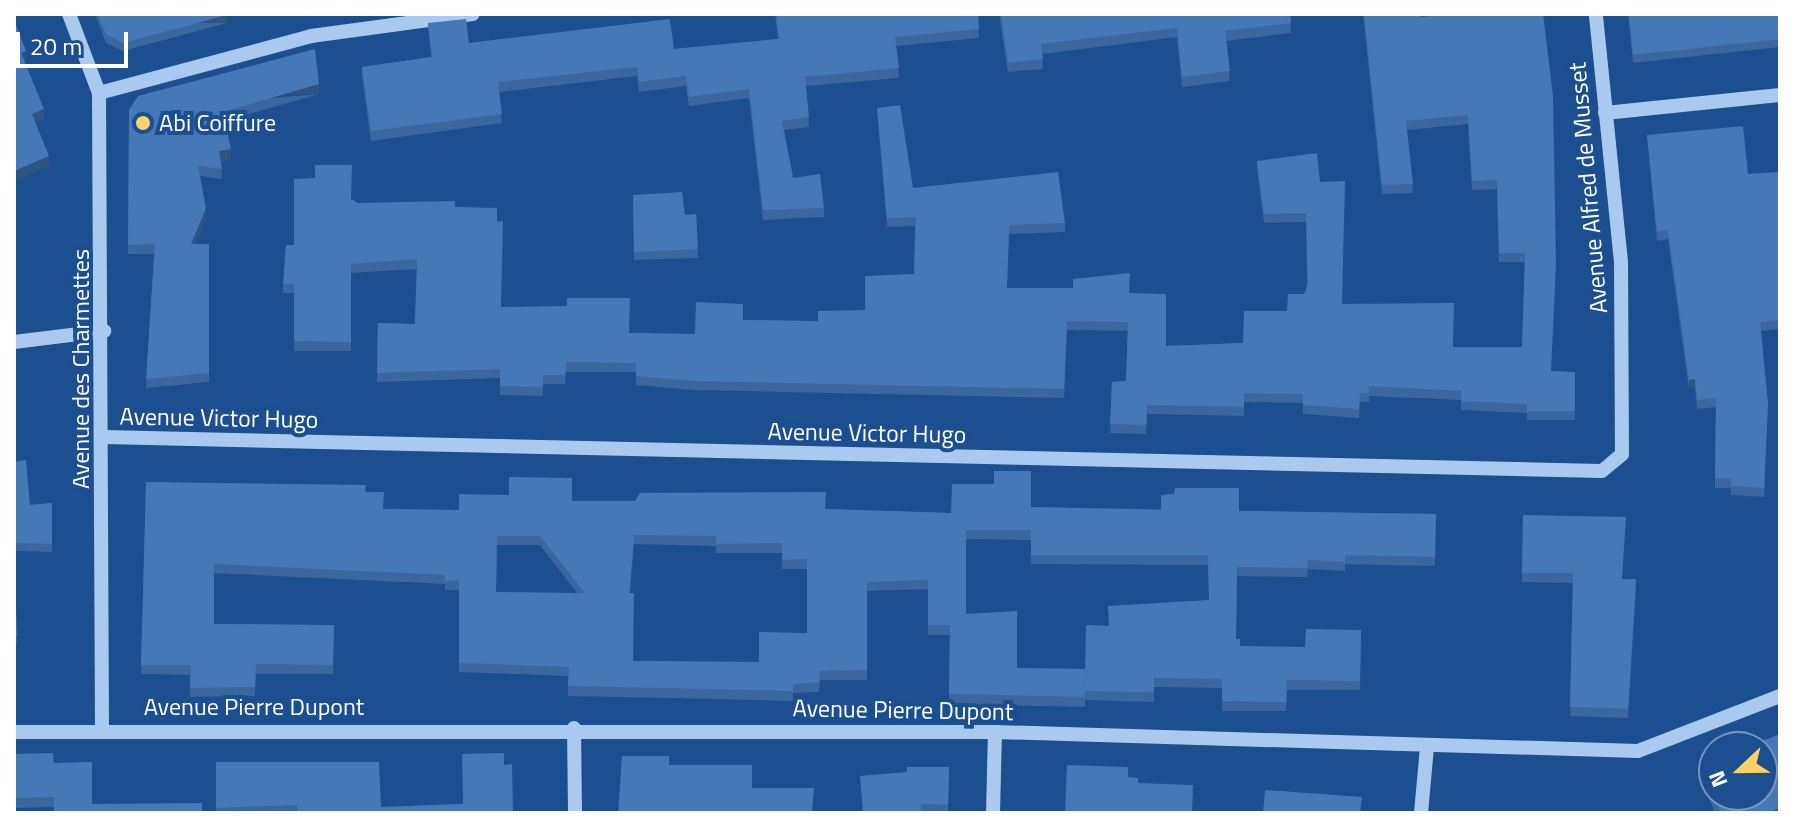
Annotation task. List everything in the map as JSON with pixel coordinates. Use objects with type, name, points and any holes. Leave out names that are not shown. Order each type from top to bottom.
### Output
[{"type":"street","name":"Avenue des Charmettes","points":[[69,14],[99,93],[104,331],[102,730]]},
{"type":"street","points":[[99,93],[311,36],[473,14]]},
{"type":"street","name":"Avenue Alfred de Musset","points":[[1596,14],[1621,262],[1622,454]]},
{"type":"street","points":[[1605,113],[1780,95]]},
{"type":"street","points":[[14,342],[104,331]]},
{"type":"street","name":"Avenue Victor Hugo","points":[[104,437],[1602,471],[1622,454]]},
{"type":"street","name":"Avenue Pierre Dupont","points":[[14,732],[574,728],[995,732],[1638,751],[1780,696]]},
{"type":"street","points":[[574,728],[575,813]]},
{"type":"street","points":[[993,813],[995,732]]},
{"type":"street","points":[[1421,813],[1427,747]]},
{"type":"building","points":[[98,14],[227,15],[123,43],[106,34]]},
{"type":"building","points":[[776,14],[978,14],[979,29],[895,37],[899,68],[805,77],[809,117],[782,121],[793,178],[820,174],[824,208],[763,210],[749,89],[689,97],[686,76],[639,82],[637,67],[498,82],[502,114],[371,131],[362,67],[432,57],[428,23],[466,19],[469,43],[670,19],[674,49],[779,39]]},
{"type":"building","points":[[1001,14],[1290,14],[1291,23],[1225,31],[1230,71],[1182,77],[1177,28],[1041,44],[1043,59],[1008,63]]},
{"type":"building","points":[[1364,14],[1421,14],[1421,17],[1543,14],[1553,96],[1556,264],[1551,371],[1575,372],[1575,411],[1527,411],[1527,404],[1461,401],[1462,391],[1368,386],[1369,393],[1360,393],[1359,409],[1303,405],[1303,394],[1244,393],[1244,407],[1147,405],[1146,425],[1110,424],[1112,382],[1126,381],[1128,322],[1067,321],[1064,389],[694,381],[636,376],[636,363],[566,362],[565,375],[543,375],[543,387],[500,386],[500,369],[377,373],[378,323],[415,324],[417,259],[351,264],[351,342],[294,341],[294,284],[283,284],[286,245],[294,245],[294,179],[315,178],[315,165],[352,165],[351,199],[358,203],[455,201],[455,207],[497,208],[497,222],[503,221],[501,307],[567,306],[567,298],[630,298],[629,333],[695,334],[696,302],[743,304],[743,320],[818,321],[818,311],[865,310],[865,276],[914,274],[916,217],[887,218],[877,108],[900,105],[913,188],[1058,172],[1065,223],[1009,225],[1007,288],[1073,288],[1073,279],[1130,273],[1129,293],[1166,294],[1166,346],[1243,343],[1244,311],[1287,311],[1288,294],[1304,294],[1308,284],[1306,213],[1264,214],[1257,161],[1317,153],[1320,182],[1345,181],[1342,304],[1454,303],[1453,347],[1522,347],[1525,253],[1499,253],[1497,180],[1472,181],[1468,115],[1406,121],[1413,184],[1382,185]]},
{"type":"building","points":[[1629,14],[1780,14],[1780,39],[1633,55]]},
{"type":"building","points":[[14,19],[26,51],[21,53],[44,109],[32,114],[49,156],[14,171]]},
{"type":"building","points":[[315,49],[319,84],[223,112],[231,149],[219,151],[222,169],[198,166],[206,208],[191,244],[209,244],[209,373],[146,379],[155,244],[128,245],[129,110],[138,96]]},
{"type":"building","points":[[1743,126],[1748,174],[1780,172],[1780,320],[1760,322],[1768,404],[1764,488],[1731,486],[1731,479],[1715,478],[1716,398],[1697,400],[1695,379],[1689,380],[1668,230],[1657,232],[1647,135]]},
{"type":"building","points":[[682,192],[685,215],[696,214],[698,249],[634,252],[633,195]]},
{"type":"building","points":[[26,460],[30,505],[52,503],[52,544],[14,543],[14,462]]},
{"type":"building","points":[[994,471],[1031,471],[1031,507],[1161,510],[1161,495],[1174,494],[1175,488],[1239,488],[1239,511],[1436,514],[1435,557],[1345,555],[1345,562],[1308,560],[1307,568],[1237,567],[1236,639],[1240,639],[1240,646],[1305,647],[1306,629],[1361,630],[1360,681],[1287,680],[1286,702],[1222,701],[1222,679],[1154,678],[1154,692],[1085,691],[1085,697],[949,694],[950,625],[928,625],[928,580],[867,582],[867,670],[820,671],[819,682],[793,684],[793,691],[568,686],[569,667],[459,663],[459,580],[445,581],[445,575],[214,564],[214,624],[334,625],[333,665],[256,664],[255,687],[190,688],[191,665],[141,665],[146,482],[366,485],[365,492],[384,492],[383,509],[459,510],[459,494],[509,495],[509,477],[572,478],[572,501],[635,501],[640,493],[826,492],[825,509],[951,513],[952,484],[994,484]],"holes":[[[966,530],[1031,530],[1031,555],[1208,555],[1209,600],[1108,606],[1109,626],[1086,625],[1085,691],[1085,669],[1017,668],[1017,611],[966,614]],[[634,535],[716,536],[716,544],[782,543],[782,560],[807,559],[807,633],[759,632],[759,662],[633,661],[634,593],[629,593]],[[497,536],[540,536],[585,593],[496,592]]]},
{"type":"building","points":[[1523,515],[1626,517],[1622,579],[1636,579],[1628,709],[1570,707],[1573,573],[1522,573]]},
{"type":"building","points":[[16,607],[17,636],[14,636]]},
{"type":"building","points":[[1780,734],[1778,809],[1778,735]]},
{"type":"building","points":[[53,753],[54,763],[92,762],[92,804],[202,803],[202,813],[54,813],[54,797],[14,798],[14,754]]},
{"type":"building","points":[[504,753],[504,765],[512,764],[513,813],[297,813],[297,805],[216,808],[216,762],[379,762],[381,807],[463,804],[462,754]]},
{"type":"building","points":[[622,756],[669,756],[669,765],[752,765],[752,788],[814,788],[812,813],[618,813]]},
{"type":"building","points":[[1067,765],[1128,767],[1128,777],[1138,778],[1138,783],[1193,785],[1192,813],[1065,813]]},
{"type":"building","points":[[907,767],[949,767],[948,805],[921,804],[921,813],[863,813],[860,776],[907,772]]},
{"type":"building","points":[[1265,790],[1362,797],[1360,813],[1263,813]]},
{"type":"building","points":[[1720,811],[1772,811],[1767,813]]},
{"type":"place","name":"Abi Coiffure","points":[[143,123]]}]
